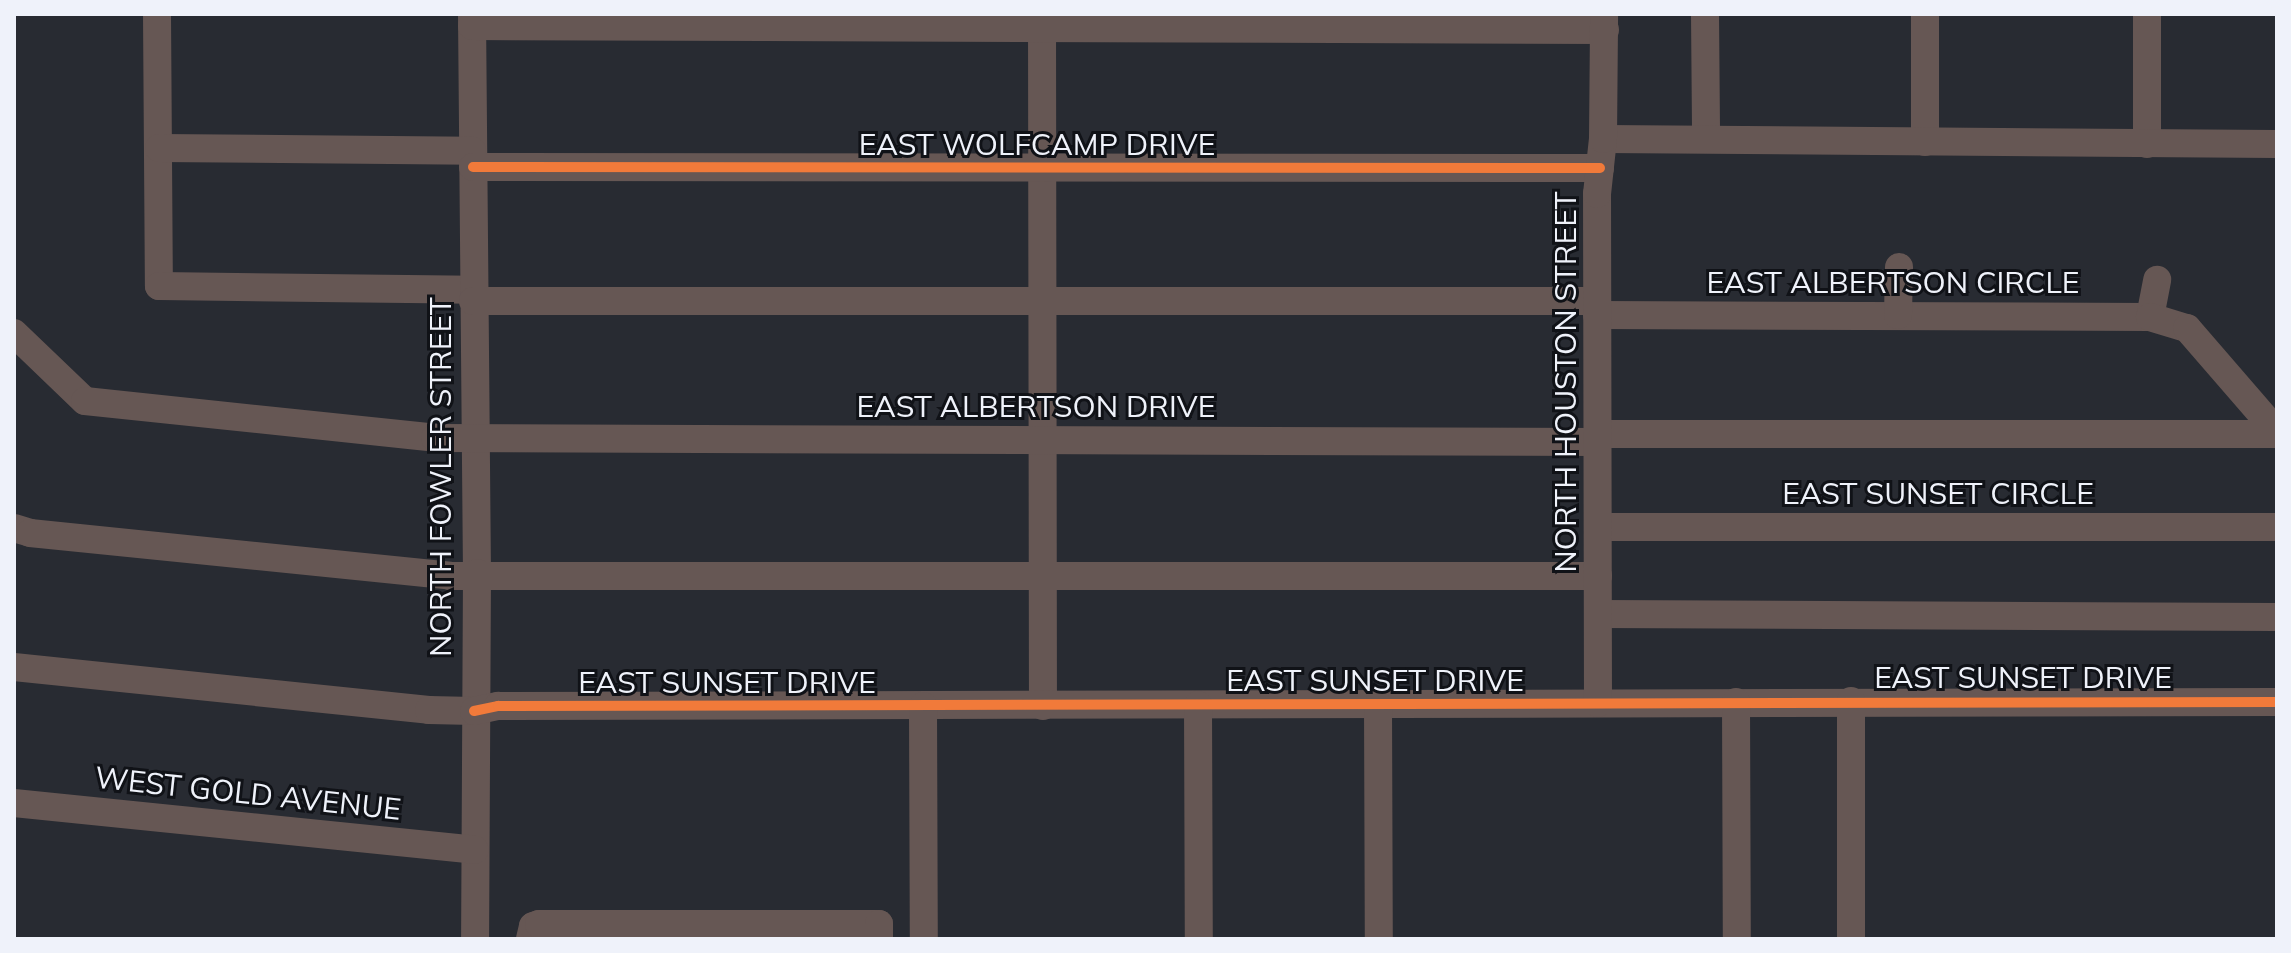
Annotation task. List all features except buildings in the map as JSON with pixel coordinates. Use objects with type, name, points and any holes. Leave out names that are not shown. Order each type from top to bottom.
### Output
[{"type":"street","points":[[157,14],[159,148]]},
{"type":"street","points":[[1705,14],[1706,139]]},
{"type":"street","points":[[1925,14],[1925,142]]},
{"type":"street","points":[[2147,14],[2147,144]]},
{"type":"street","points":[[472,20],[1604,22]]},
{"type":"street","name":"NORTH FOWLER STREET","points":[[472,20],[477,573],[475,939]]},
{"type":"street","points":[[1042,22],[1043,706]]},
{"type":"street","name":"NORTH HOUSTON STREET","points":[[1598,703],[1597,194],[1603,139],[1604,22]]},
{"type":"street","points":[[1603,139],[2277,144]]},
{"type":"street","name":"EAST WOLFCAMP DRIVE","points":[[159,148],[472,159],[1041,168],[1600,168]]},
{"type":"street","name":"EAST ALBERTSON CIRCLE","points":[[159,148],[159,286],[473,296],[2150,317],[2187,328],[2277,433]]},
{"type":"street","points":[[1898,315],[1899,267]]},
{"type":"street","points":[[2150,317],[2157,280]]},
{"type":"street","name":"EAST ALBERTSON DRIVE","points":[[14,333],[85,401],[474,440],[2277,433]]},
{"type":"street","name":"EAST SUNSET CIRCLE","points":[[1598,527],[2277,527]]},
{"type":"street","points":[[14,528],[30,533],[450,576],[477,573],[1598,576]]},
{"type":"street","points":[[1598,614],[2277,617]]},
{"type":"street","name":"EAST SUNSET DRIVE","points":[[14,667],[429,710],[474,711],[498,706],[2277,702]]},
{"type":"street","points":[[1851,701],[1851,939]]},
{"type":"street","points":[[1736,702],[1737,939]]},
{"type":"street","points":[[1198,705],[1199,939]]},
{"type":"street","points":[[1378,705],[1379,939]]},
{"type":"street","points":[[530,939],[533,926],[539,924],[738,932],[924,931],[923,706]]},
{"type":"street","name":"WEST GOLD AVENUE","points":[[14,803],[475,850]]},
{"type":"cycle path","points":[[473,167],[1600,168]]},
{"type":"cycle path","points":[[474,711],[498,706],[2277,702]]}]
